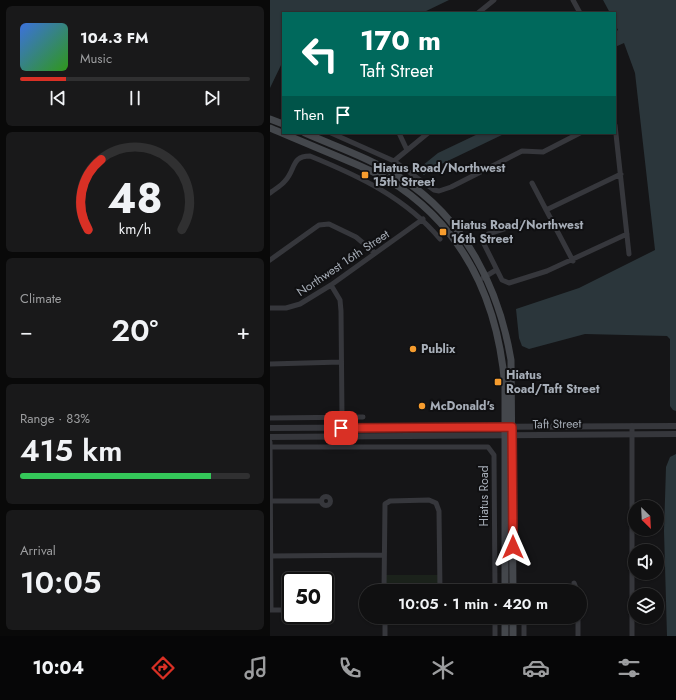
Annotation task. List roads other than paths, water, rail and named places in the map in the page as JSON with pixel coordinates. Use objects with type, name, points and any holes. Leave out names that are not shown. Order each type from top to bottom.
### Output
[{"type":"main road","points":[[270,119],[282,124]]},
{"type":"main road","points":[[270,128],[282,133]]},
{"type":"main road","points":[[284,134],[374,172],[398,186],[430,212],[460,247],[479,281],[492,311],[502,358],[505,387],[505,584]]},
{"type":"main road","points":[[307,134],[377,165],[402,178],[437,207],[467,243],[486,276],[500,311],[511,360],[513,584]]},
{"type":"main road","points":[[374,172],[377,165]]},
{"type":"main road","points":[[504,490],[513,490]]},
{"type":"main road","points":[[505,624],[505,636]]},
{"type":"main road","points":[[513,624],[514,636]]},
{"type":"street","points":[[479,12],[494,0]]},
{"type":"street","points":[[574,0],[579,12]]},
{"type":"street","points":[[339,134],[394,161],[436,191],[451,187],[522,151],[543,152],[578,134]]},
{"type":"street","points":[[399,134],[406,150]]},
{"type":"street","points":[[394,161],[427,134]]},
{"type":"street","points":[[616,134],[629,254]]},
{"type":"street","points":[[270,193],[286,180],[297,159],[301,156],[310,156],[369,182],[423,219],[440,239]]},
{"type":"street","points":[[377,165],[382,156]]},
{"type":"street","points":[[369,182],[374,172]]},
{"type":"street","points":[[546,210],[620,174]]},
{"type":"street","points":[[532,183],[573,261]]},
{"type":"street","name":"Northwest 16th Street","points":[[270,308],[286,308],[300,304],[331,286],[423,219]]},
{"type":"street","points":[[523,223],[488,234],[484,238],[484,247],[496,270],[502,280],[509,283],[548,271],[573,261],[627,234]]},
{"type":"street","points":[[270,260],[319,225],[324,224],[329,224],[356,237],[375,253]]},
{"type":"street","points":[[479,281],[496,270]]},
{"type":"street","points":[[331,286],[340,300],[341,311],[342,417]]},
{"type":"street","points":[[270,364],[341,362]]},
{"type":"street","points":[[270,418],[363,417]]},
{"type":"street","points":[[595,426],[595,435]]},
{"type":"street","points":[[632,426],[632,636]]},
{"type":"street","name":"Taft Street","points":[[270,437],[433,436],[504,431],[512,427],[676,426]]},
{"type":"street","points":[[433,427],[433,436]]},
{"type":"street","name":"Taft Street","points":[[270,428],[433,427],[504,431],[512,435],[676,434]]},
{"type":"street","points":[[383,428],[383,436]]},
{"type":"street","points":[[270,442],[271,610],[282,610]]},
{"type":"street","name":"Hiatus Road","points":[[270,447],[486,446],[491,449],[494,455],[495,584]]},
{"type":"street","points":[[384,584],[385,504],[390,502],[429,500],[436,503],[439,511],[440,584]]},
{"type":"street","points":[[271,502],[321,501]]},
{"type":"street","points":[[270,556],[384,555]]},
{"type":"street","points":[[385,624],[385,636]]},
{"type":"street","points":[[495,624],[495,636]]},
{"type":"street","points":[[524,624],[524,636]]},
{"type":"street","points":[[578,624],[578,636]]},
{"type":"place","name":"Hiatus Road/Northwest 15th Street","points":[[365,175]]},
{"type":"place","name":"Hiatus Road/Northwest 16th Street","points":[[443,232]]},
{"type":"place","name":"Publix","points":[[413,349]]},
{"type":"place","name":"Hiatus Road/Taft Street","points":[[498,382]]},
{"type":"place","name":"McDonald's","points":[[422,406]]}]
